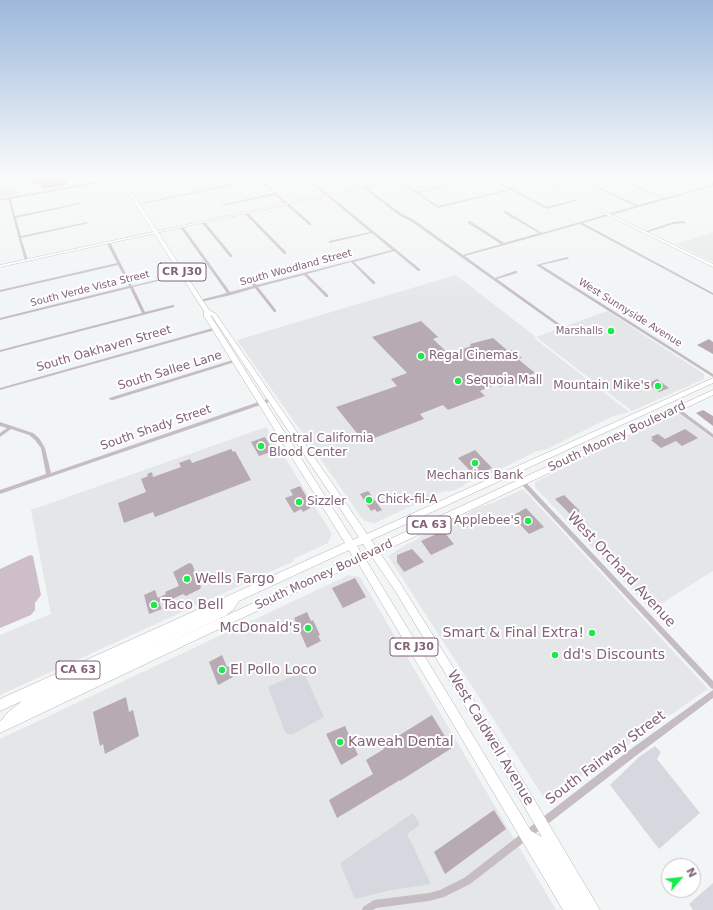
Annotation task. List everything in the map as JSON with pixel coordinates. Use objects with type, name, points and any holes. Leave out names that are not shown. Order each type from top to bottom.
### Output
[{"type":"main road","name":"West Caldwell Avenue","points":[[148,219],[201,301],[207,311],[207,316],[214,329],[260,403],[360,558],[571,910]]},
{"type":"main road","name":"West Caldwell Avenue","points":[[207,311],[214,315],[270,400],[317,466],[374,551],[479,718],[593,910]]},
{"type":"main road","points":[[214,329],[220,330],[231,347],[238,352]]},
{"type":"main road","name":"South Mooney Boulevard","points":[[0,705],[713,380]]},
{"type":"main road","name":"South Mooney Boulevard","points":[[0,726],[713,392]]},
{"type":"main road","points":[[132,663],[133,657],[138,651],[221,613],[236,597]]},
{"type":"main road","points":[[0,726],[27,704],[121,660],[125,655],[127,648]]},
{"type":"main road","points":[[527,836],[536,840],[544,848],[582,910]]},
{"type":"street","points":[[15,219],[26,260]]},
{"type":"street","points":[[0,266],[215,219]]},
{"type":"street","points":[[252,219],[285,253]]},
{"type":"street","points":[[305,219],[310,224]]},
{"type":"street","points":[[357,219],[418,270]]},
{"type":"street","points":[[412,219],[559,325]]},
{"type":"street","points":[[517,219],[541,234]]},
{"type":"street","points":[[463,256],[591,219]]},
{"type":"street","points":[[618,219],[713,266]]},
{"type":"street","points":[[203,222],[231,256]]},
{"type":"street","points":[[469,222],[503,244]]},
{"type":"street","points":[[581,222],[713,294]]},
{"type":"street","points":[[645,232],[674,223],[684,222]]},
{"type":"street","points":[[20,237],[87,223]]},
{"type":"street","points":[[181,226],[230,294]]},
{"type":"street","points":[[330,242],[373,232]]},
{"type":"street","points":[[108,242],[144,313]]},
{"type":"street","name":"South Woodland Street","points":[[201,301],[394,250]]},
{"type":"street","name":"West Sunnyside Avenue","points":[[567,258],[538,265],[713,376]]},
{"type":"street","points":[[351,262],[374,283]]},
{"type":"street","points":[[0,292],[119,264]]},
{"type":"street","points":[[495,279],[516,272]]},
{"type":"street","name":"South Verde Vista Street","points":[[0,319],[183,274]]},
{"type":"street","points":[[305,274],[327,296]]},
{"type":"street","points":[[249,278],[275,311]]},
{"type":"street","points":[[0,351],[173,306]]},
{"type":"street","name":"South Oakhaven Street","points":[[0,388],[214,329]]},
{"type":"street","name":"South Sallee Lane","points":[[111,399],[234,361]]},
{"type":"street","name":"South Shady Street","points":[[0,492],[270,400]]},
{"type":"street","points":[[677,409],[713,436]]},
{"type":"street","points":[[0,424],[31,434],[40,442],[43,448],[49,476]]},
{"type":"street","points":[[0,435],[11,427]]},
{"type":"street","name":"West Orchard Avenue","points":[[512,471],[713,686]]},
{"type":"street","name":"South Fairway Street","points":[[366,910],[374,904],[442,894],[467,881],[634,752],[713,694]]},
{"type":"shaded area","points":[[713,232],[713,262],[676,244]]},
{"type":"shaded area","points":[[456,275],[629,412],[613,416],[547,449],[537,451],[490,474],[466,483],[464,486],[455,490],[441,492],[375,523],[364,521],[237,340]]},
{"type":"shaded area","points":[[607,311],[704,374],[704,379],[632,411],[536,337]]},
{"type":"shaded area","points":[[678,413],[713,439],[713,571],[651,610],[535,487],[535,482]]},
{"type":"shaded area","points":[[266,427],[332,534],[328,543],[293,559],[294,561],[0,695],[0,635],[51,614],[31,510]]},
{"type":"shaded area","points":[[523,489],[708,689],[546,801],[388,556],[419,537],[480,507],[493,503]]},
{"type":"shaded area","points":[[30,555],[33,556],[41,595],[35,603],[35,610],[31,615],[0,628],[0,569]]},
{"type":"shaded area","points":[[349,575],[360,577],[556,910],[0,910],[0,739]]},
{"type":"shaded area","points":[[303,671],[324,717],[293,734],[288,734],[285,732],[268,687]]},
{"type":"shaded area","points":[[655,746],[661,752],[657,759],[700,813],[659,849],[610,785],[639,757]]},
{"type":"shaded area","points":[[413,813],[420,825],[407,834],[431,884],[391,890],[355,899],[340,863]]},
{"type":"shaded area","points":[[713,883],[713,910],[693,910],[689,904],[696,898],[701,898],[701,894]]},
{"type":"building","name":"Sequoia Mall","points":[[421,321],[438,337],[433,339],[452,357],[463,353],[460,350],[471,346],[470,344],[493,338],[508,351],[512,350],[522,358],[518,359],[535,373],[524,377],[527,380],[515,384],[512,382],[500,387],[497,384],[480,391],[485,396],[448,410],[443,405],[420,414],[424,419],[364,442],[336,407],[397,386],[391,379],[407,373],[372,337]]},
{"type":"building","points":[[709,339],[713,342],[713,354],[697,345]]},
{"type":"building","name":"Mountain Mike's","points":[[657,379],[669,388],[659,392],[647,384]]},
{"type":"building","points":[[703,410],[713,416],[713,426],[696,413]]},
{"type":"building","points":[[685,429],[698,438],[682,446],[676,441],[661,448],[651,440],[653,439],[651,437],[658,434],[665,439]]},
{"type":"building","name":"Central California Blood Center","points":[[265,437],[273,451],[259,456],[251,442]]},
{"type":"building","points":[[231,449],[233,452],[235,451],[251,480],[155,517],[153,512],[124,523],[118,503],[146,492],[141,479],[148,476],[147,474],[152,472],[153,477],[181,467],[179,463],[190,459],[192,463]]},
{"type":"building","name":"Mechanics Bank","points":[[475,450],[492,468],[475,476],[458,458]]},
{"type":"building","name":"Sizzler","points":[[300,486],[312,506],[303,512],[301,509],[294,513],[285,498],[293,495],[290,490]]},
{"type":"building","name":"Chick-fil-A","points":[[368,491],[382,510],[377,512],[375,509],[371,511],[360,494]]},
{"type":"building","points":[[564,495],[580,511],[571,515],[555,499]]},
{"type":"building","name":"Applebee's","points":[[526,508],[544,527],[529,534],[512,516]]},
{"type":"building","points":[[443,531],[454,544],[431,555],[421,541]]},
{"type":"building","points":[[412,549],[424,562],[404,572],[397,562],[397,555]]},
{"type":"building","name":"Wells Fargo","points":[[189,563],[192,564],[201,587],[200,589],[186,596],[183,594],[168,601],[168,598],[159,602],[162,609],[149,614],[144,595],[155,590],[158,598],[166,594],[165,592],[179,586],[173,572]]},
{"type":"building","points":[[355,578],[366,597],[343,608],[332,588]]},
{"type":"building","name":"McDonald's","points":[[307,612],[311,621],[313,620],[320,635],[318,636],[321,641],[307,648],[294,618]]},
{"type":"building","name":"El Pollo Loco","points":[[222,655],[227,667],[229,666],[233,677],[218,685],[209,662]]},
{"type":"building","points":[[126,697],[129,712],[133,710],[139,736],[105,754],[103,744],[100,746],[93,712]]},
{"type":"building","points":[[432,715],[452,748],[337,818],[329,800],[373,774],[366,760],[384,749],[382,746]]},
{"type":"building","name":"Kaweah Dental","points":[[345,726],[358,755],[341,765],[326,734]]},
{"type":"building","points":[[494,810],[506,829],[445,874],[434,852]]},
{"type":"place","name":"Marshalls","points":[[611,331]]},
{"type":"place","name":"Regal Cinemas","points":[[421,356]]},
{"type":"place","name":"Sequoia Mall","points":[[458,381]]},
{"type":"place","name":"Mountain Mike's","points":[[658,386]]},
{"type":"place","name":"Central California Blood Center","points":[[261,446]]},
{"type":"place","name":"Mechanics Bank","points":[[475,463]]},
{"type":"place","name":"Chick-fil-A","points":[[369,500]]},
{"type":"place","name":"Sizzler","points":[[299,502]]},
{"type":"place","name":"Applebee's","points":[[528,521]]},
{"type":"place","name":"Wells Fargo","points":[[187,579]]},
{"type":"place","name":"Taco Bell","points":[[154,605]]},
{"type":"place","name":"McDonald's","points":[[308,628]]},
{"type":"place","name":"Smart & Final Extra!","points":[[592,633]]},
{"type":"place","name":"dd's Discounts","points":[[555,655]]},
{"type":"place","name":"El Pollo Loco","points":[[222,670]]},
{"type":"place","name":"Kaweah Dental","points":[[340,742]]}]
